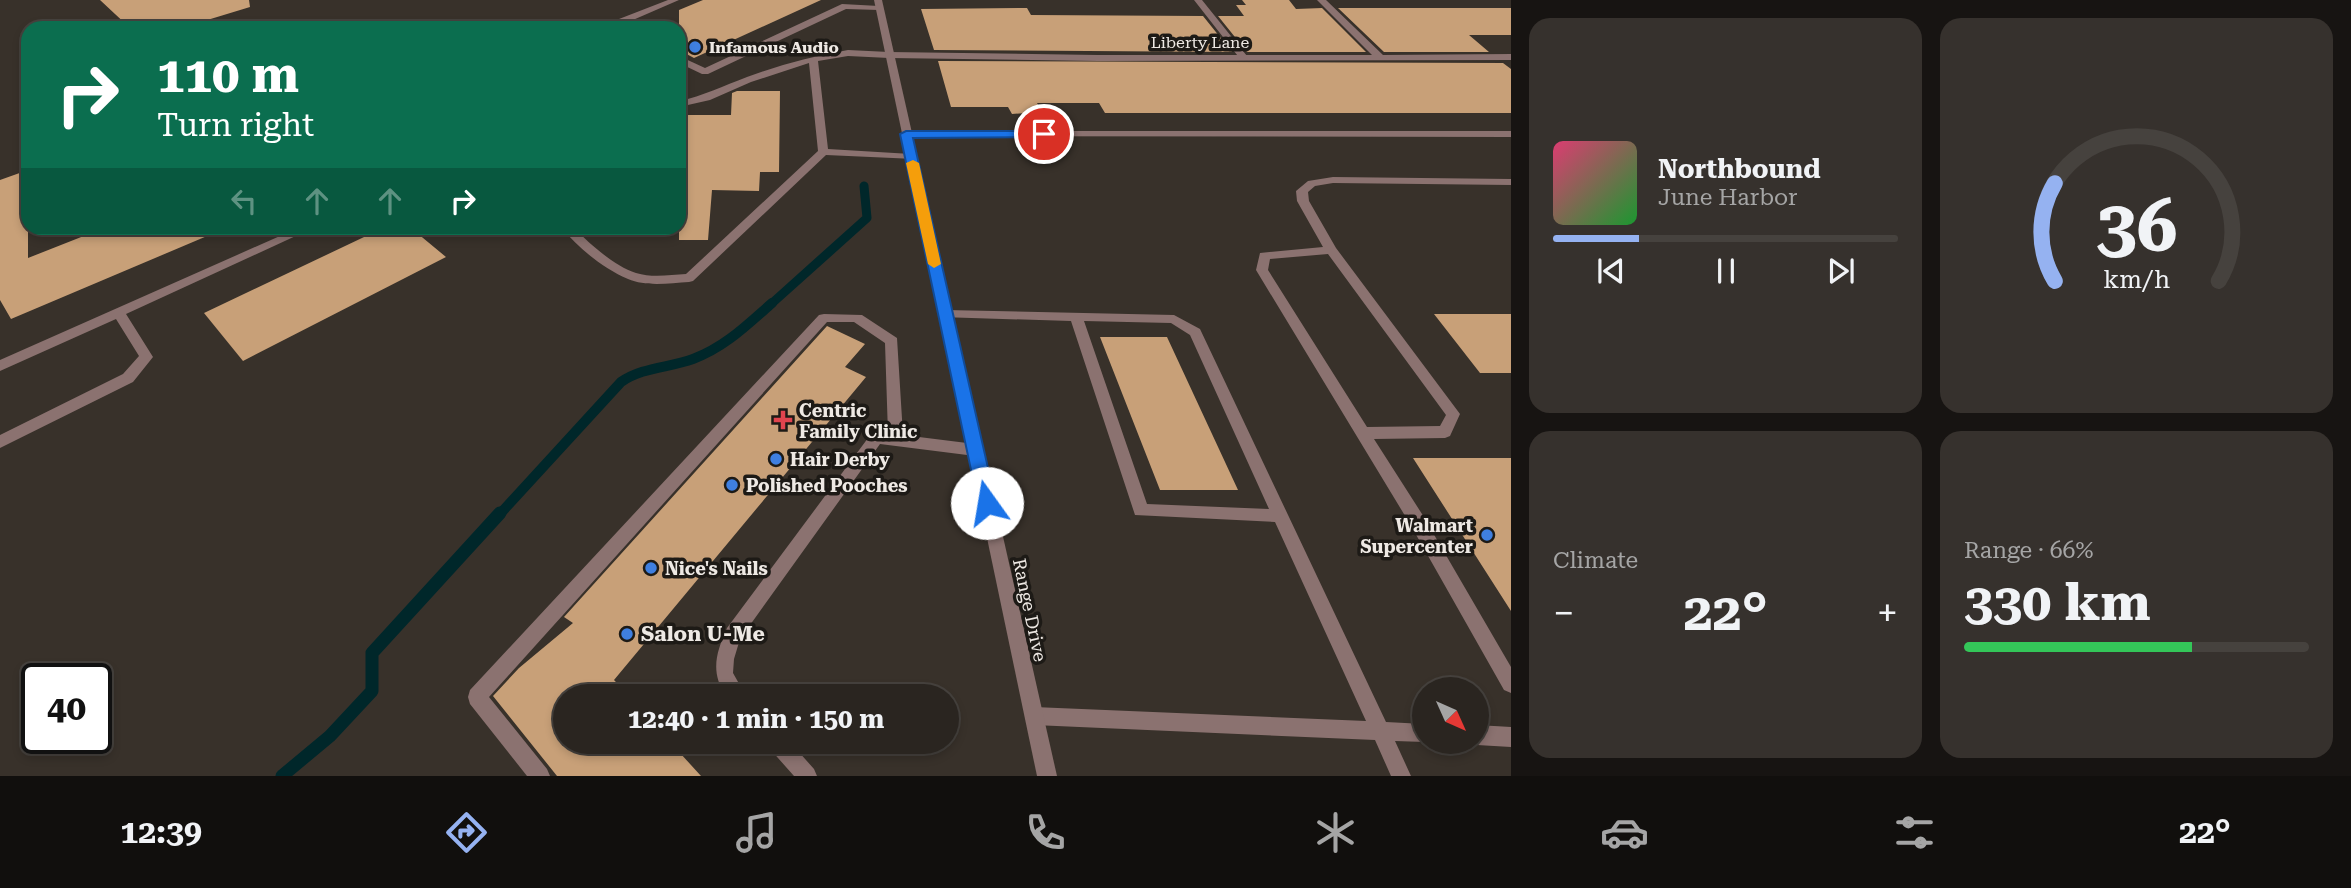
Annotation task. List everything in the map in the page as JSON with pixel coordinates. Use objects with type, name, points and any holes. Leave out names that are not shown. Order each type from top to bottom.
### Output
[{"type":"street","points":[[622,21],[675,0]]},
{"type":"street","points":[[1198,0],[1244,58]]},
{"type":"street","points":[[1321,0],[1380,57]]},
{"type":"street","points":[[686,62],[705,72],[842,3],[879,4]]},
{"type":"street","name":"Range Drive","points":[[879,4],[1047,776]]},
{"type":"street","name":"Liberty Lane","points":[[686,102],[707,98],[748,80],[813,59],[848,52],[888,55],[1244,58],[1511,57]]},
{"type":"street","points":[[813,59],[823,152]]},
{"type":"street","points":[[906,134],[1511,135]]},
{"type":"street","points":[[575,235],[588,248],[632,276],[659,281],[690,278],[823,152],[911,158]]},
{"type":"street","points":[[1363,433],[1445,432],[1453,414],[1331,250],[1303,201],[1302,191],[1312,183],[1334,180],[1511,182]]},
{"type":"street","points":[[0,366],[292,235]]},
{"type":"street","points":[[1331,250],[1264,256],[1262,270],[1416,519],[1511,684]]},
{"type":"street","points":[[0,442],[128,378],[146,357],[119,313]]},
{"type":"street","points":[[945,314],[1174,319],[1195,332],[1401,776]]},
{"type":"street","points":[[540,776],[477,697],[824,318],[857,317],[892,341],[896,440]]},
{"type":"street","points":[[1076,317],[1141,510],[1280,516]]},
{"type":"street","points":[[726,684],[723,665],[733,634],[876,438],[975,450]]},
{"type":"street","points":[[1034,716],[1412,732]]},
{"type":"street","points":[[1489,736],[1511,737]]},
{"type":"street","points":[[788,754],[807,776]]},
{"type":"building","points":[[100,0],[249,0],[250,7],[204,21],[122,21]]},
{"type":"building","points":[[703,0],[821,0],[694,58],[686,54],[686,21],[679,21],[679,10]]},
{"type":"building","points":[[1242,0],[1289,0],[1296,9],[1322,8],[1366,52],[1247,52],[1218,16],[1244,16],[1236,5],[1246,5]]},
{"type":"building","points":[[1027,8],[1031,15],[1203,16],[1232,52],[934,50],[921,9]]},
{"type":"building","points":[[1338,8],[1511,8],[1511,35],[1469,35],[1489,52],[1384,52]]},
{"type":"building","points":[[938,61],[1503,63],[1511,69],[1511,113],[1105,113],[1099,103],[1037,103],[1042,112],[1012,114],[1008,107],[951,107]]},
{"type":"building","points":[[780,91],[779,172],[760,172],[759,191],[712,190],[708,240],[679,240],[679,235],[686,235],[686,115],[731,115],[732,93]]},
{"type":"building","points":[[21,172],[21,235],[28,235],[28,258],[86,235],[209,235],[11,319],[0,300],[0,180]]},
{"type":"building","points":[[368,235],[419,235],[446,257],[243,361],[204,313]]},
{"type":"building","points":[[1434,314],[1511,314],[1511,373],[1480,373]]},
{"type":"building","points":[[827,326],[865,344],[845,367],[866,377],[614,680],[618,684],[553,684],[553,754],[681,754],[701,776],[557,776],[493,696],[519,668],[573,623],[564,617]]},
{"type":"building","points":[[1100,337],[1167,337],[1238,490],[1160,490]]},
{"type":"building","name":"Walmart Supercenter","points":[[1413,458],[1511,458],[1511,611]]},
{"type":"waterway","points":[[770,305],[867,218],[864,186]]},
{"type":"waterway","points":[[499,515],[621,382],[638,373],[705,354],[735,335],[772,303]]},
{"type":"waterway","points":[[282,776],[330,736],[372,691],[372,653],[500,513]]},
{"type":"slow traffic","points":[[913,163],[934,264]]},
{"type":"place","name":"Infamous Audio","points":[[695,47]]},
{"type":"place","name":"Centric Family Clinic","points":[[783,420]]},
{"type":"place","name":"Hair Derby","points":[[776,459]]},
{"type":"place","name":"Polished Pooches","points":[[732,485]]},
{"type":"place","name":"Walmart Supercenter","points":[[1487,535]]},
{"type":"place","name":"Nice's Nails","points":[[651,568]]},
{"type":"place","name":"Salon U-Me","points":[[627,634]]},
{"type":"route","points":[[987,503],[906,134],[1044,134]]}]
